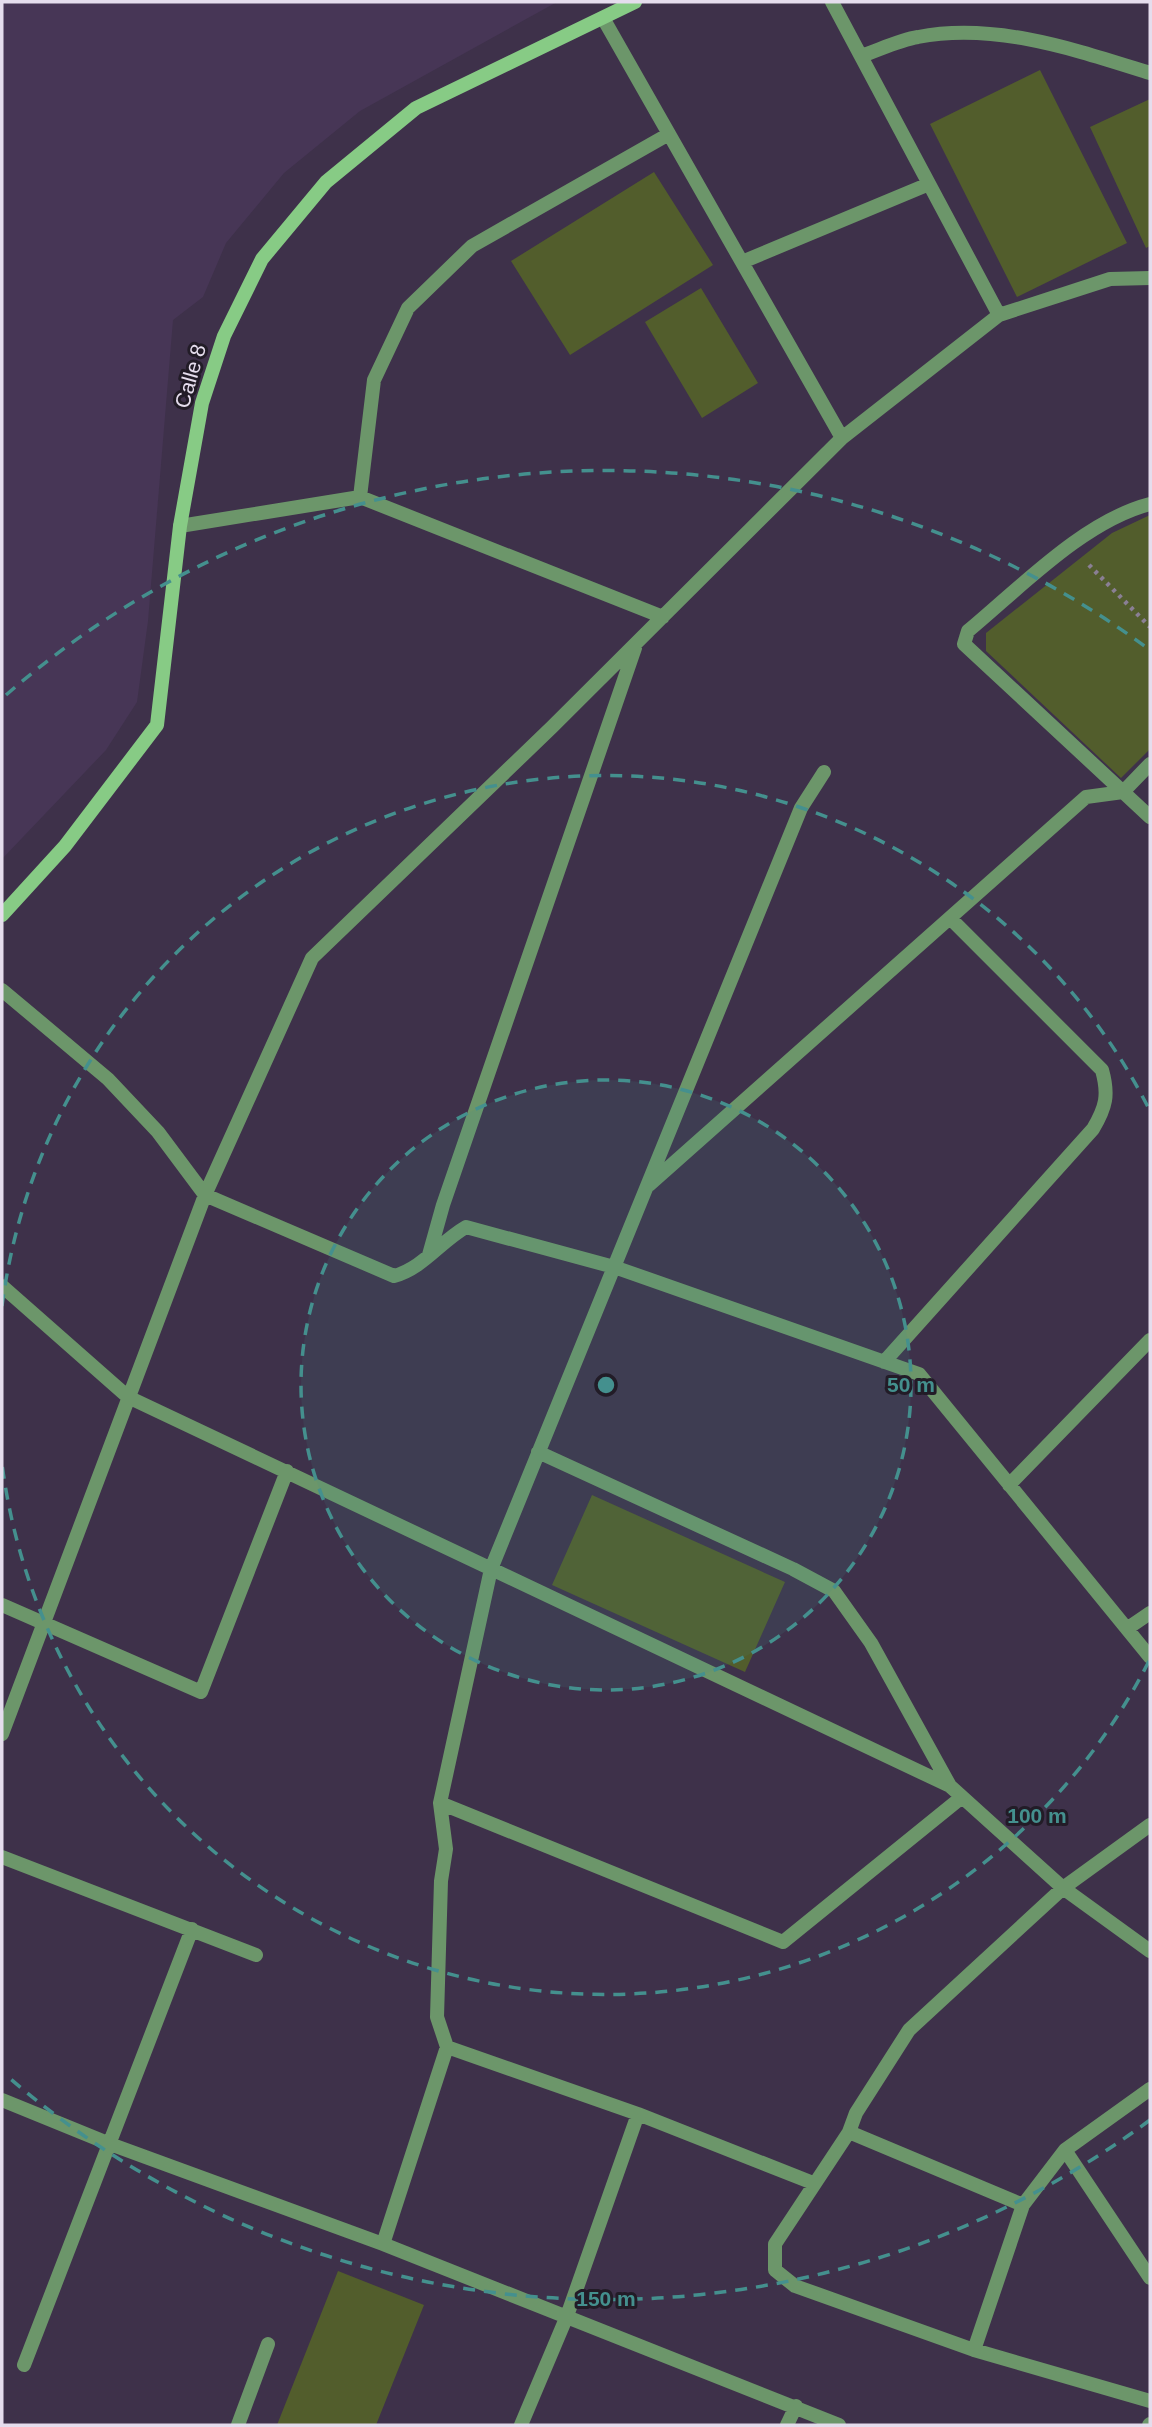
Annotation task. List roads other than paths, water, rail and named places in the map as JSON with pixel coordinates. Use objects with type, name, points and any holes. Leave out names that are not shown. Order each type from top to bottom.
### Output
[{"type":"street","name":"Calle 8","points":[[2,915],[65,846],[157,725],[180,526],[202,403],[223,336],[262,259],[326,182],[416,108],[635,2]]},
{"type":"street","points":[[832,2],[999,315]]},
{"type":"street","points":[[603,18],[842,438]]},
{"type":"street","points":[[861,56],[916,37],[977,32],[1074,50],[1150,73]]},
{"type":"street","points":[[360,497],[374,380],[408,308],[472,246],[669,134]]},
{"type":"street","points":[[742,262],[929,184]]},
{"type":"street","points":[[2,1734],[41,1624],[205,1195],[312,958],[636,644],[842,438],[999,315],[1110,279],[1150,278]]},
{"type":"street","points":[[180,526],[360,497],[663,617]]},
{"type":"street","points":[[1150,504],[1124,511],[1061,554],[968,631],[964,644],[1150,817]]},
{"type":"street","points":[[428,1256],[443,1205],[636,644]]},
{"type":"street","points":[[646,1187],[1086,797],[1123,792],[1150,764]]},
{"type":"street","points":[[383,2244],[447,2047],[437,2017],[441,1881],[446,1849],[440,1803],[491,1569],[800,808],[824,772]]},
{"type":"street","points":[[884,1362],[1093,1129],[1105,1108],[1108,1090],[1102,1070],[950,918]]},
{"type":"street","points":[[2,990],[107,1079],[158,1132],[205,1195],[394,1276],[412,1271],[446,1238],[466,1227],[614,1266],[919,1374],[1150,1657]]},
{"type":"street","points":[[2,1286],[128,1397],[950,1786],[1063,1888],[1150,1951]]},
{"type":"street","points":[[1009,1485],[1150,1340]]},
{"type":"street","points":[[538,1452],[793,1569],[834,1591],[871,1643],[950,1786]]},
{"type":"street","points":[[2,1605],[201,1692],[287,1471]]},
{"type":"street","points":[[1128,1628],[1150,1613]]},
{"type":"street","points":[[440,1803],[783,1942],[962,1797]]},
{"type":"street","points":[[1150,1825],[1063,1888],[909,2030],[856,2113],[849,2132],[775,2244],[775,2270],[794,2286],[974,2350],[1150,2401]]},
{"type":"street","points":[[2,1857],[256,1955]]},
{"type":"street","points":[[24,2365],[192,1929]]},
{"type":"street","points":[[447,2047],[638,2114],[813,2183]]},
{"type":"street","points":[[974,2350],[1023,2205],[1049,2167],[1065,2150],[1150,2089]]},
{"type":"street","points":[[2,2100],[110,2144],[383,2244],[839,2425]]},
{"type":"street","points":[[521,2425],[567,2316],[638,2114]]},
{"type":"street","points":[[849,2132],[1023,2205]]},
{"type":"street","points":[[1065,2150],[1150,2278]]},
{"type":"street","points":[[238,2425],[268,2344]]},
{"type":"street","points":[[787,2425],[796,2406]]}]
